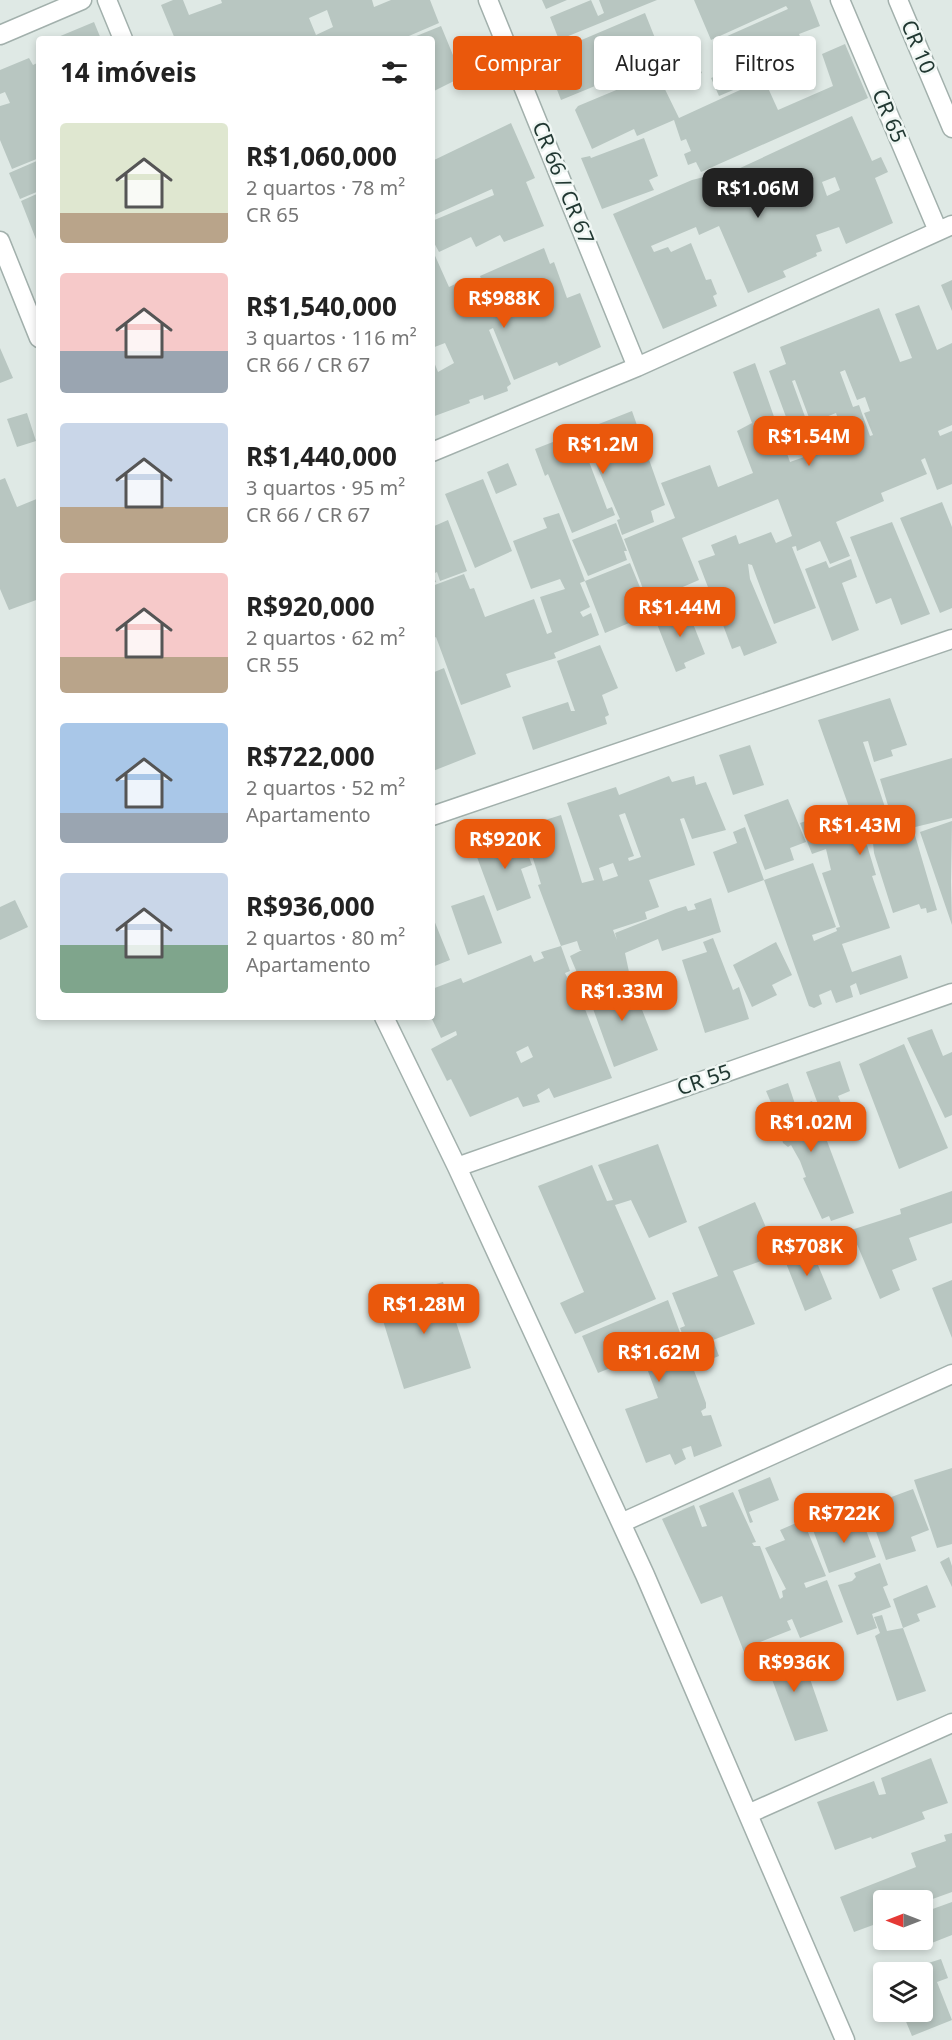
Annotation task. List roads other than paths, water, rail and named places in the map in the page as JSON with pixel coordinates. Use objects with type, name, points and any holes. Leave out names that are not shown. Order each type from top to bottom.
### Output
[{"type":"street","points":[[0,35],[82,0]]},
{"type":"street","points":[[107,0],[122,36]]},
{"type":"street","name":"CR 66 / CR 67","points":[[488,0],[637,367]]},
{"type":"street","name":"CR 65","points":[[840,0],[945,228]]},
{"type":"street","name":"CR 10","points":[[898,0],[952,128]]},
{"type":"street","points":[[435,451],[637,367],[945,228]]},
{"type":"street","points":[[0,241],[36,331]]},
{"type":"street","points":[[435,815],[952,639]]},
{"type":"street","name":"CR 55","points":[[457,1167],[952,993]]},
{"type":"street","points":[[385,1020],[457,1167],[621,1523],[845,2040]]},
{"type":"street","points":[[621,1523],[952,1374]]},
{"type":"street","points":[[748,1814],[952,1723]]}]
